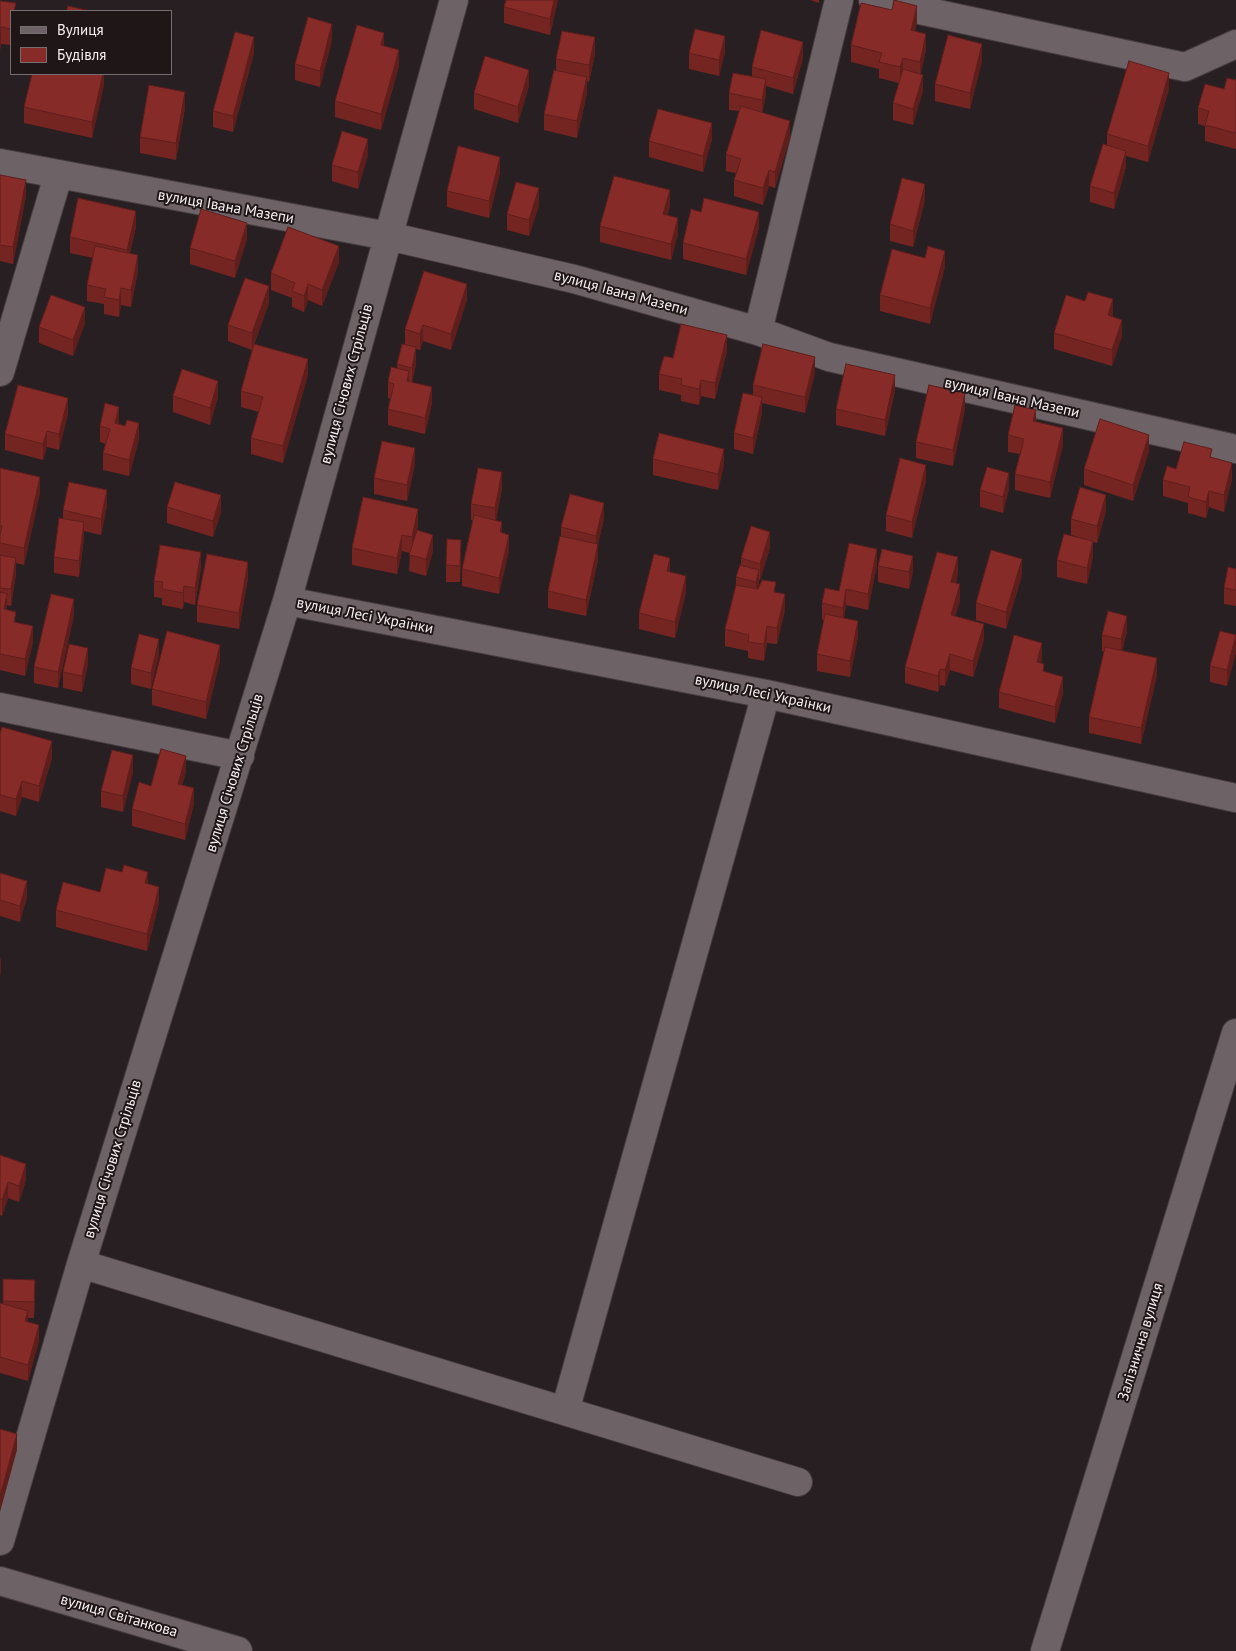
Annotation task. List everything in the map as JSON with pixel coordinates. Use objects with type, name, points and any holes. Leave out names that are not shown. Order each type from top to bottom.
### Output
[{"type":"street","name":"вулиця Січових Стрільців","points":[[0,1541],[81,1264],[287,601],[454,0]]},
{"type":"street","points":[[758,331],[839,0]]},
{"type":"street","points":[[874,0],[1185,67],[1236,44]]},
{"type":"street","name":"вулиця Івана Мазепи","points":[[0,163],[58,176],[388,236],[574,279],[758,331],[829,357],[1236,449]]},
{"type":"street","points":[[0,372],[58,176]]},
{"type":"street","name":"вулиця Лесі Українки","points":[[287,601],[766,694],[1236,798]]},
{"type":"street","points":[[565,1411],[766,694]]},
{"type":"street","points":[[0,707],[240,756]]},
{"type":"street","name":"Залізнична вулиця","points":[[1045,1651],[1236,1033]]},
{"type":"street","points":[[81,1264],[798,1482]]},
{"type":"street","name":"вулиця Світанкова","points":[[0,1581],[238,1651]]},
{"type":"building","points":[[506,0],[554,0],[550,19],[504,7]]},
{"type":"building","points":[[894,0],[917,6],[911,30],[926,34],[920,62],[903,58],[900,67],[879,62],[882,53],[851,45],[861,3],[892,10]]},
{"type":"building","points":[[0,1],[16,3],[14,10],[10,10],[10,29],[1,27],[0,34]]},
{"type":"building","points":[[68,6],[86,10],[66,10]]},
{"type":"building","points":[[308,17],[332,24],[320,71],[295,64]]},
{"type":"building","points":[[357,25],[384,33],[381,45],[399,50],[381,114],[335,101]]},
{"type":"building","points":[[695,29],[725,36],[719,60],[689,53]]},
{"type":"building","points":[[761,30],[803,42],[793,78],[752,67]]},
{"type":"building","points":[[562,31],[595,37],[589,65],[556,59]]},
{"type":"building","points":[[235,32],[254,37],[233,116],[213,111]]},
{"type":"building","points":[[948,35],[982,44],[970,93],[935,84]]},
{"type":"building","points":[[485,56],[529,70],[518,107],[474,93]]},
{"type":"building","points":[[1129,61],[1169,73],[1148,146],[1107,134]]},
{"type":"building","points":[[903,69],[923,75],[913,109],[893,103]]},
{"type":"building","points":[[554,70],[587,77],[577,121],[544,114]]},
{"type":"building","points":[[733,73],[766,79],[762,100],[729,93]]},
{"type":"building","points":[[32,75],[103,75],[92,122],[24,107]]},
{"type":"building","points":[[1227,78],[1236,80],[1236,133],[1205,125],[1209,111],[1198,108],[1205,84],[1224,89]]},
{"type":"building","points":[[149,85],[185,92],[176,143],[140,137]]},
{"type":"building","points":[[741,106],[790,121],[775,172],[769,170],[763,188],[734,180],[741,159],[726,154]]},
{"type":"building","points":[[658,109],[712,123],[703,156],[649,141]]},
{"type":"building","points":[[342,131],[368,139],[358,172],[332,165]]},
{"type":"building","points":[[1103,144],[1126,151],[1114,193],[1090,186]]},
{"type":"building","points":[[458,146],[500,157],[489,201],[447,191]]},
{"type":"building","points":[[0,175],[26,180],[13,247],[0,245]]},
{"type":"building","points":[[614,176],[670,190],[663,214],[678,218],[671,244],[600,226]]},
{"type":"building","points":[[902,178],[925,184],[913,231],[890,224]]},
{"type":"building","points":[[516,182],[539,188],[529,220],[507,214]]},
{"type":"building","points":[[78,198],[136,211],[127,250],[70,237]]},
{"type":"building","points":[[704,198],[759,212],[746,259],[683,243],[691,209],[701,212]]},
{"type":"building","points":[[201,209],[247,223],[235,261],[190,248]]},
{"type":"building","points":[[288,227],[339,246],[322,290],[308,284],[304,296],[292,291],[295,283],[271,273]]},
{"type":"building","points":[[95,246],[138,255],[131,290],[121,288],[119,300],[104,297],[106,289],[87,285]]},
{"type":"building","points":[[928,246],[945,251],[930,308],[880,295],[892,249],[925,258]]},
{"type":"building","points":[[424,271],[467,284],[451,334],[423,325],[420,334],[405,329]]},
{"type":"building","points":[[245,278],[269,286],[252,333],[228,325]]},
{"type":"building","points":[[1088,292],[1113,299],[1108,315],[1122,320],[1112,350],[1054,333],[1066,295],[1085,301]]},
{"type":"building","points":[[51,295],[85,307],[73,340],[39,327]]},
{"type":"building","points":[[681,324],[727,335],[715,383],[701,380],[699,389],[681,385],[682,379],[659,374],[664,356],[673,358]]},
{"type":"building","points":[[254,344],[308,359],[283,446],[251,438],[263,397],[241,391]]},
{"type":"building","points":[[402,344],[416,347],[412,368],[397,364]]},
{"type":"building","points":[[763,344],[815,357],[805,397],[753,385]]},
{"type":"building","points":[[846,364],[895,375],[885,420],[836,409]]},
{"type":"building","points":[[391,367],[409,371],[407,381],[432,387],[425,418],[388,409],[394,384],[388,382]]},
{"type":"building","points":[[182,369],[218,381],[210,408],[173,396]]},
{"type":"building","points":[[18,385],[68,398],[59,434],[47,431],[43,444],[5,434]]},
{"type":"building","points":[[929,385],[965,393],[953,450],[916,442]]},
{"type":"building","points":[[743,393],[762,397],[753,438],[734,433]]},
{"type":"building","points":[[105,403],[119,407],[115,423],[125,426],[127,420],[139,423],[129,460],[103,453],[110,429],[100,426]]},
{"type":"building","points":[[1015,405],[1036,410],[1033,421],[1063,428],[1050,482],[1015,474],[1024,439],[1008,435]]},
{"type":"building","points":[[1100,419],[1149,435],[1133,485],[1084,469]]},
{"type":"building","points":[[659,433],[724,449],[718,474],[653,459]]},
{"type":"building","points":[[382,441],[415,448],[407,485],[374,478]]},
{"type":"building","points":[[1184,442],[1212,449],[1210,457],[1232,463],[1224,495],[1209,491],[1206,502],[1188,497],[1190,487],[1163,480],[1167,466],[1176,469]]},
{"type":"building","points":[[900,458],[926,465],[912,522],[886,515]]},
{"type":"building","points":[[987,467],[1009,473],[1003,497],[980,490]]},
{"type":"building","points":[[0,468],[40,477],[24,548],[0,543],[2,526],[0,526]]},
{"type":"building","points":[[478,468],[502,472],[495,508],[471,504]]},
{"type":"building","points":[[69,482],[107,490],[101,519],[63,510]]},
{"type":"building","points":[[175,482],[221,495],[213,521],[167,507]]},
{"type":"building","points":[[1080,487],[1106,495],[1097,526],[1071,519]]},
{"type":"building","points":[[570,494],[604,503],[596,536],[561,527]]},
{"type":"building","points":[[363,497],[418,509],[412,537],[402,535],[397,558],[352,548]]},
{"type":"building","points":[[474,515],[502,522],[500,532],[509,535],[499,578],[462,569]]},
{"type":"building","points":[[59,518],[84,522],[79,561],[54,557]]},
{"type":"building","points":[[751,526],[770,532],[760,564],[741,558]]},
{"type":"building","points":[[417,530],[433,535],[426,559],[409,555]]},
{"type":"building","points":[[1064,534],[1093,541],[1087,568],[1057,560]]},
{"type":"building","points":[[560,536],[598,544],[586,600],[548,591]]},
{"type":"building","points":[[447,539],[461,540],[460,566],[446,565]]},
{"type":"building","points":[[849,543],[877,549],[868,594],[846,589],[843,608],[822,603],[825,588],[839,591]]},
{"type":"building","points":[[160,545],[201,552],[195,588],[184,586],[183,593],[162,589],[163,582],[154,581]]},
{"type":"building","points":[[882,549],[913,556],[909,572],[878,566]]},
{"type":"building","points":[[991,550],[1022,559],[1006,612],[976,603]]},
{"type":"building","points":[[937,552],[958,557],[951,582],[960,584],[951,615],[984,624],[973,661],[950,654],[945,670],[940,669],[938,676],[905,667]]},
{"type":"building","points":[[207,554],[248,562],[239,613],[197,605]]},
{"type":"building","points":[[654,554],[670,558],[667,571],[686,576],[675,622],[639,613]]},
{"type":"building","points":[[0,555],[16,558],[11,589],[0,588]]},
{"type":"building","points":[[740,565],[759,570],[756,582],[736,577]]},
{"type":"building","points":[[1228,567],[1236,569],[1236,590],[1224,588]]},
{"type":"building","points":[[762,580],[776,582],[774,592],[785,594],[777,628],[767,626],[764,644],[748,642],[749,635],[725,629],[736,585],[758,589]]},
{"type":"building","points":[[0,592],[7,594],[4,609],[16,612],[14,622],[33,626],[25,659],[0,654]]},
{"type":"building","points":[[51,594],[74,599],[58,672],[34,667]]},
{"type":"building","points":[[1108,611],[1127,616],[1121,639],[1102,635]]},
{"type":"building","points":[[825,614],[858,621],[850,661],[817,654]]},
{"type":"building","points":[[167,631],[220,645],[206,702],[152,689]]},
{"type":"building","points":[[1220,631],[1236,635],[1227,670],[1210,666]]},
{"type":"building","points":[[139,634],[159,639],[151,673],[131,668]]},
{"type":"building","points":[[1014,635],[1042,643],[1037,662],[1044,664],[1043,671],[1063,677],[1055,707],[999,692]]},
{"type":"building","points":[[69,644],[88,648],[82,676],[63,672]]},
{"type":"building","points":[[1105,647],[1157,658],[1141,728],[1089,717]]},
{"type":"building","points":[[2,727],[52,741],[39,786],[22,781],[16,799],[0,795],[0,733]]},
{"type":"building","points":[[161,749],[186,756],[178,784],[194,788],[185,824],[132,809],[139,782],[151,786]]},
{"type":"building","points":[[112,750],[133,755],[123,796],[101,791]]},
{"type":"building","points":[[124,865],[148,872],[145,883],[159,887],[147,934],[56,910],[63,882],[100,892],[106,868],[122,872]]},
{"type":"building","points":[[0,873],[27,881],[20,906],[0,900]]},
{"type":"building","points":[[0,1155],[26,1164],[19,1186],[8,1182],[2,1200],[0,1199]]},
{"type":"building","points":[[3,1279],[35,1280],[34,1302],[3,1301]]},
{"type":"building","points":[[0,1303],[28,1311],[25,1321],[39,1325],[28,1365],[0,1357]]},
{"type":"building","points":[[0,1429],[17,1434],[0,1496]]}]
